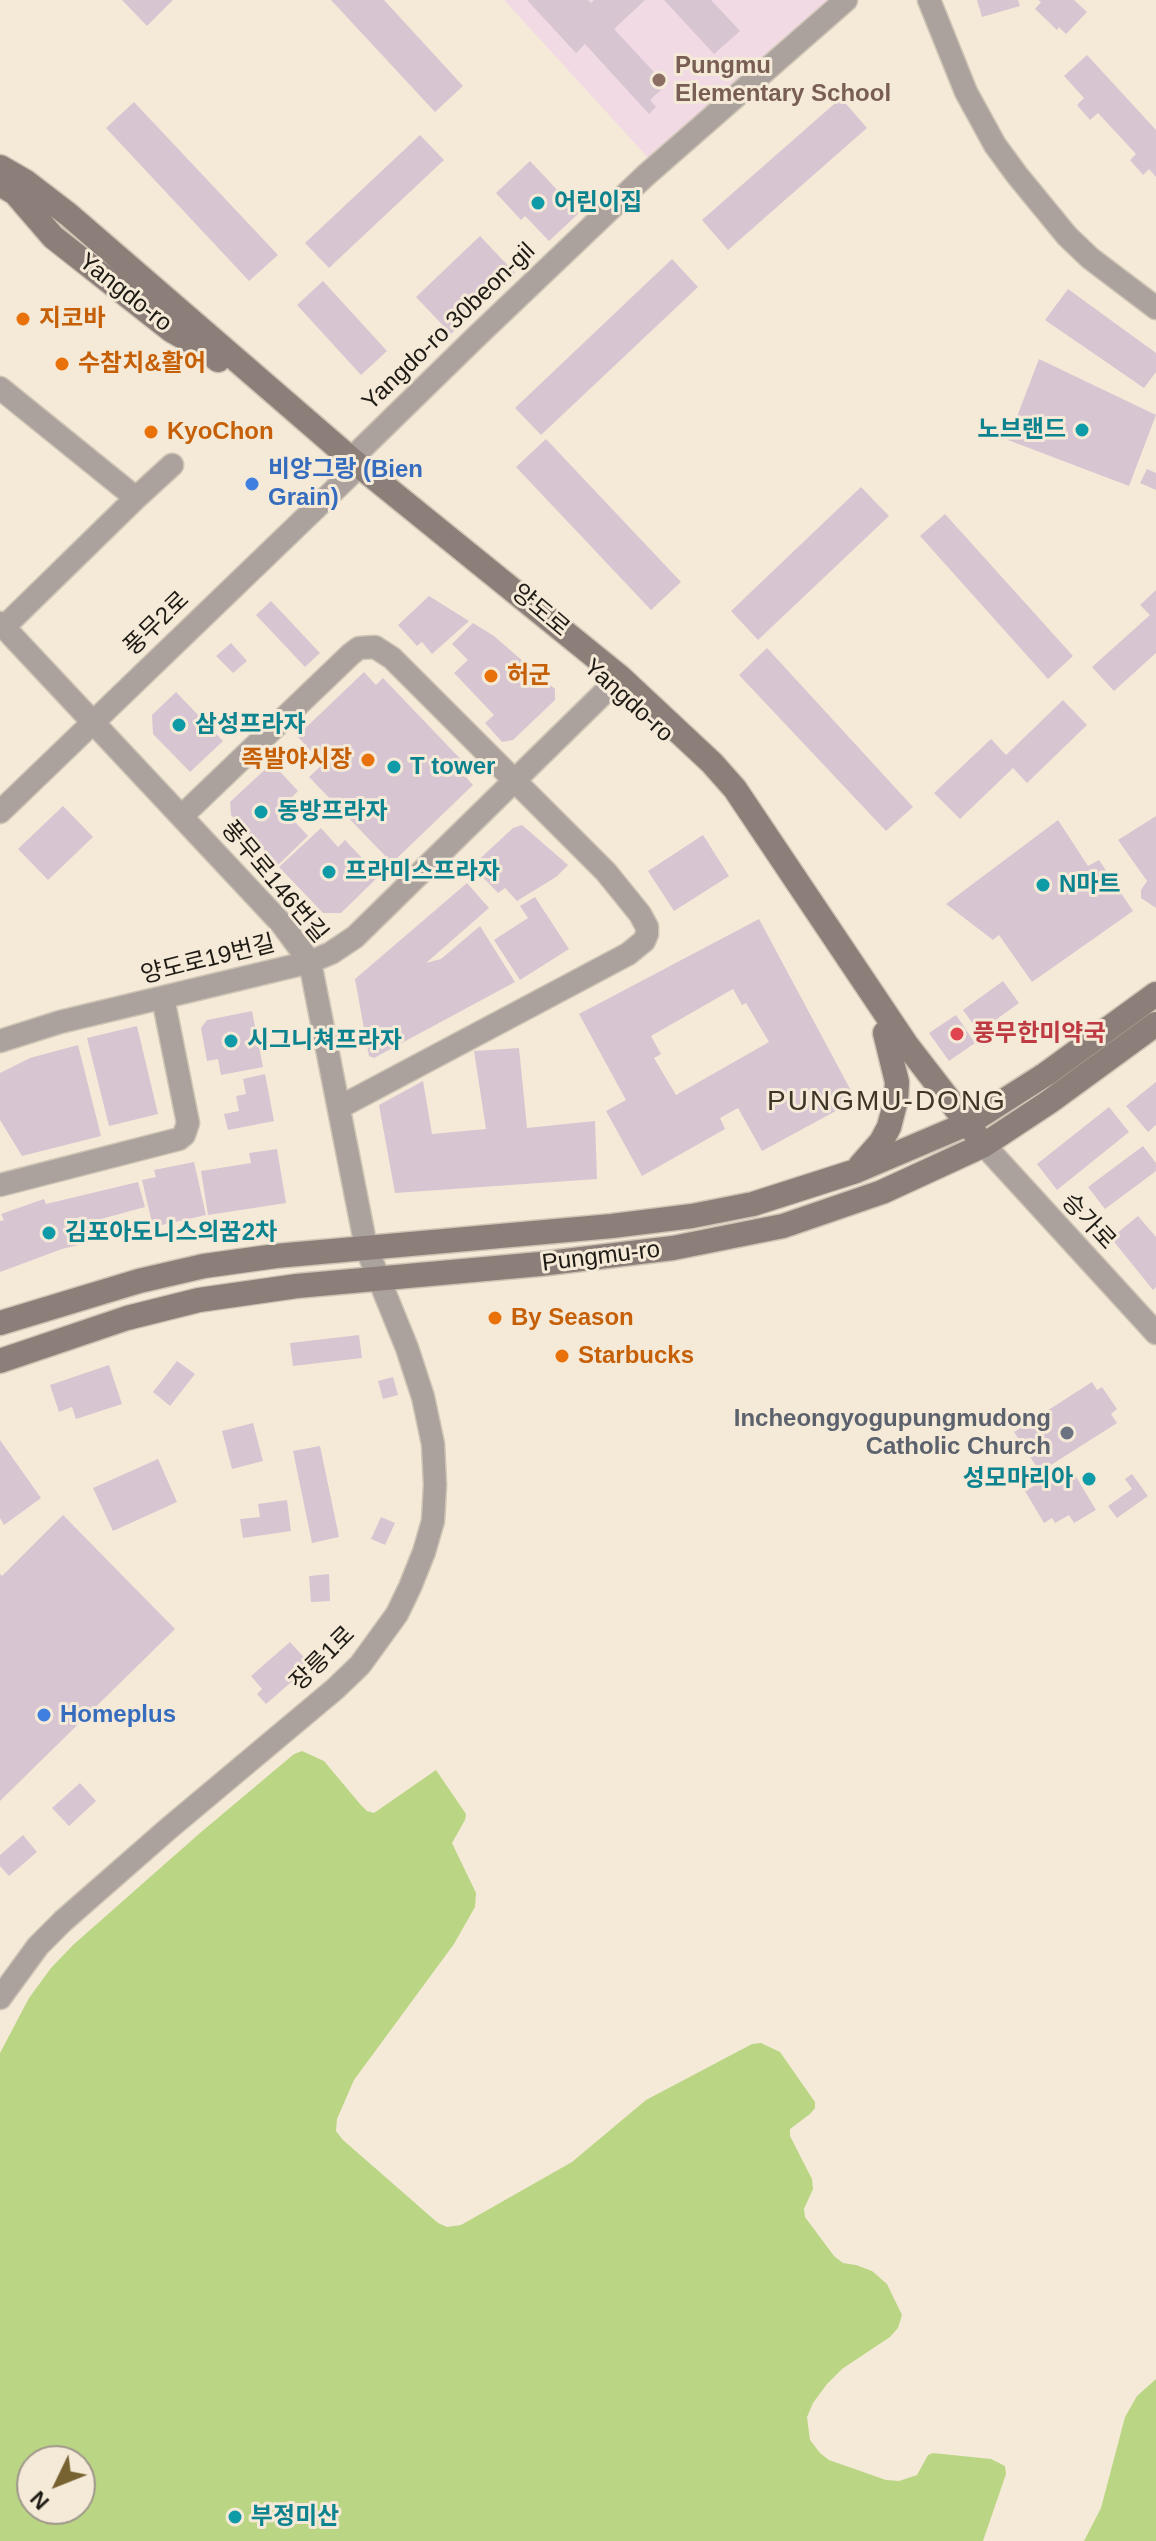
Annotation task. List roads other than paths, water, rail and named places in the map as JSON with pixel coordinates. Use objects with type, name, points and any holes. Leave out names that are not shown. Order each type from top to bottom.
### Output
[{"type":"street","name":"Yangdo-ro 30beon-gil","points":[[351,466],[645,176],[846,0]]},
{"type":"street","points":[[929,0],[966,92],[995,145],[1017,175],[1067,236],[1090,258],[1156,308]]},
{"type":"street","name":"양도로","points":[[0,167],[26,182],[69,215],[183,311],[351,466],[620,677],[712,763],[735,789],[962,1126],[984,1145]]},
{"type":"street","name":"Yangdo-ro","points":[[0,184],[15,193],[53,237],[171,330],[206,350],[351,466],[612,685],[704,770],[725,794],[885,1033],[962,1126]]},
{"type":"street","points":[[0,388],[136,498]]},
{"type":"street","points":[[2,625],[172,465]]},
{"type":"street","name":"풍무2로","points":[[0,812],[351,466]]},
{"type":"street","name":"풍무로146번길","points":[[2,625],[183,815],[281,923],[310,962],[366,1247]]},
{"type":"street","points":[[183,815],[351,654],[367,646],[385,651],[392,658],[628,897],[647,927],[644,941],[614,961],[340,1107]]},
{"type":"street","name":"양도로19번길","points":[[0,1041],[60,1022],[310,962],[331,953],[355,937],[612,685]]},
{"type":"street","name":"Pungmu-ro","points":[[0,1323],[124,1285],[204,1266],[366,1247],[612,1226],[692,1216],[753,1204],[856,1171],[962,1126],[1022,1091],[1156,994]]},
{"type":"street","points":[[0,1185],[179,1139],[184,1135],[188,1123],[163,998]]},
{"type":"street","name":"Pungmu-ro","points":[[0,1361],[127,1318],[199,1300],[379,1277],[540,1264],[725,1239],[829,1212],[882,1192],[984,1145],[1156,1024]]},
{"type":"street","points":[[856,1171],[881,1142],[893,1116],[897,1082],[885,1033]]},
{"type":"street","name":"승가로","points":[[984,1145],[1156,1333]]},
{"type":"street","name":"장릉1로","points":[[0,1998],[38,1946],[63,1921],[335,1689],[360,1665],[397,1614],[424,1552],[433,1521],[433,1444],[419,1385],[366,1247]]},
{"type":"place","name":"Pungmu Elementary School","points":[[659,80]]},
{"type":"place","name":"어린이집","points":[[538,203]]},
{"type":"place","name":"지코바","points":[[23,319]]},
{"type":"place","name":"수참치&활어","points":[[62,364]]},
{"type":"place","name":"노브랜드","points":[[1082,430]]},
{"type":"place","name":"KyoChon","points":[[151,432]]},
{"type":"place","name":"비앙그랑 (Bien Grain)","points":[[252,484]]},
{"type":"place","name":"허군","points":[[491,676]]},
{"type":"place","name":"삼성프라자","points":[[179,725]]},
{"type":"place","name":"족발야시장","points":[[368,760]]},
{"type":"place","name":"T tower","points":[[394,767]]},
{"type":"place","name":"동방프라자","points":[[261,812]]},
{"type":"place","name":"프라미스프라자","points":[[329,872]]},
{"type":"place","name":"N마트","points":[[1043,885]]},
{"type":"place","name":"풍무한미약국","points":[[957,1034]]},
{"type":"place","name":"시그니쳐프라자","points":[[231,1041]]},
{"type":"place","name":"김포아도니스의꿈2차","points":[[49,1233]]},
{"type":"place","name":"By Season","points":[[495,1318]]},
{"type":"place","name":"Starbucks","points":[[562,1356]]},
{"type":"place","name":"Incheongyogupungmudong Catholic Church","points":[[1067,1433]]},
{"type":"place","name":"성모마리아","points":[[1089,1479]]},
{"type":"place","name":"Homeplus","points":[[44,1715]]},
{"type":"place","name":"부정미산","points":[[235,2517]]},
{"type":"district","name":"PUNGMU-DONG","points":[[887,1102]]}]
